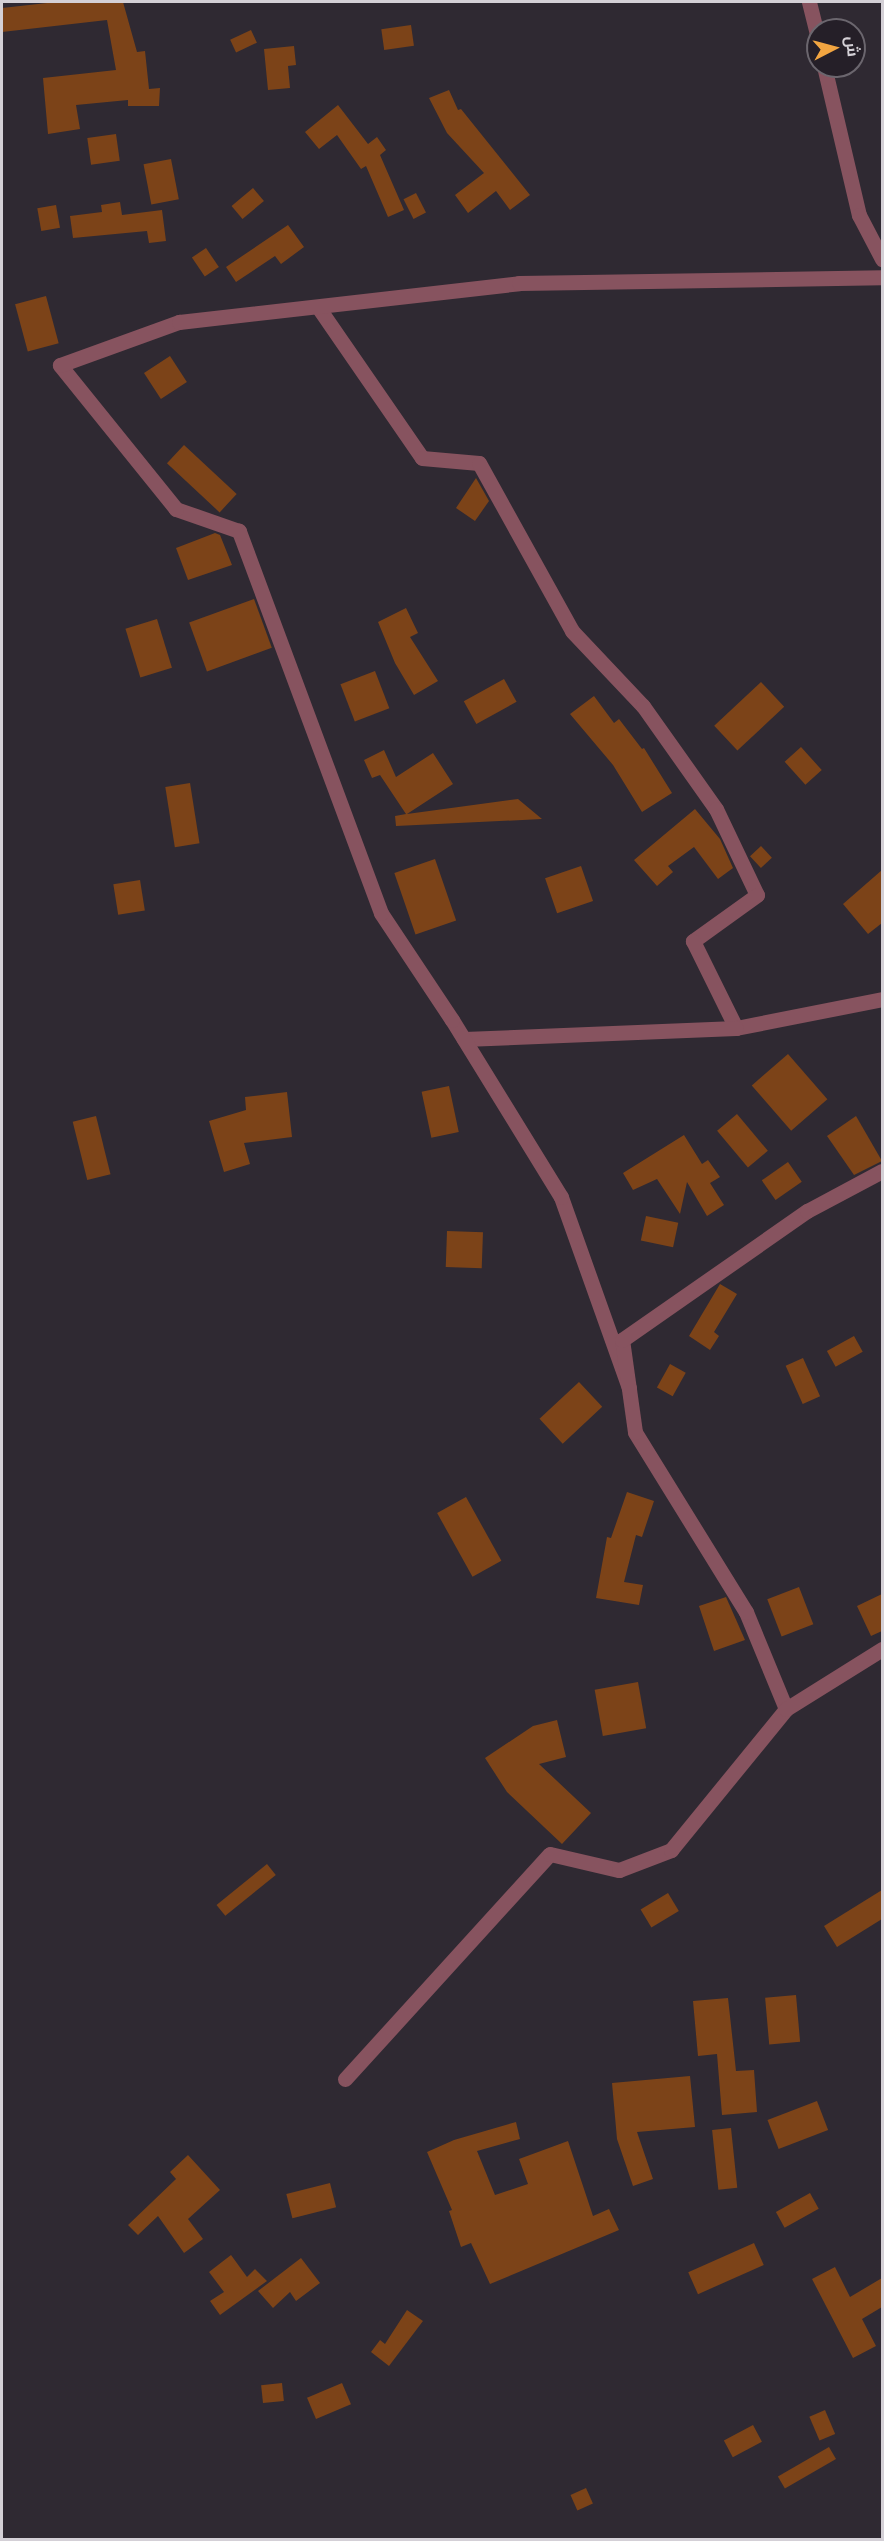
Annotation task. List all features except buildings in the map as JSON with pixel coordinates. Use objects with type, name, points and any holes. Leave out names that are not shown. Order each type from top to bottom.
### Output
[{"type":"street","points":[[808,2],[812,18]]},
{"type":"street","points":[[828,78],[859,215],[882,258]]},
{"type":"street","points":[[628,1388],[561,1197],[464,1039],[381,913],[239,531],[176,509],[60,365],[179,322],[519,283],[882,277]]},
{"type":"street","points":[[318,307],[422,459],[479,463],[572,631],[644,706],[716,809],[757,895],[693,941],[736,1028]]},
{"type":"street","points":[[464,1039],[736,1028],[882,999]]},
{"type":"street","points":[[786,1709],[746,1612],[635,1432],[622,1340],[807,1211],[882,1171]]},
{"type":"street","points":[[345,2079],[550,1854],[619,1870],[671,1850],[786,1709],[882,1649]]}]
